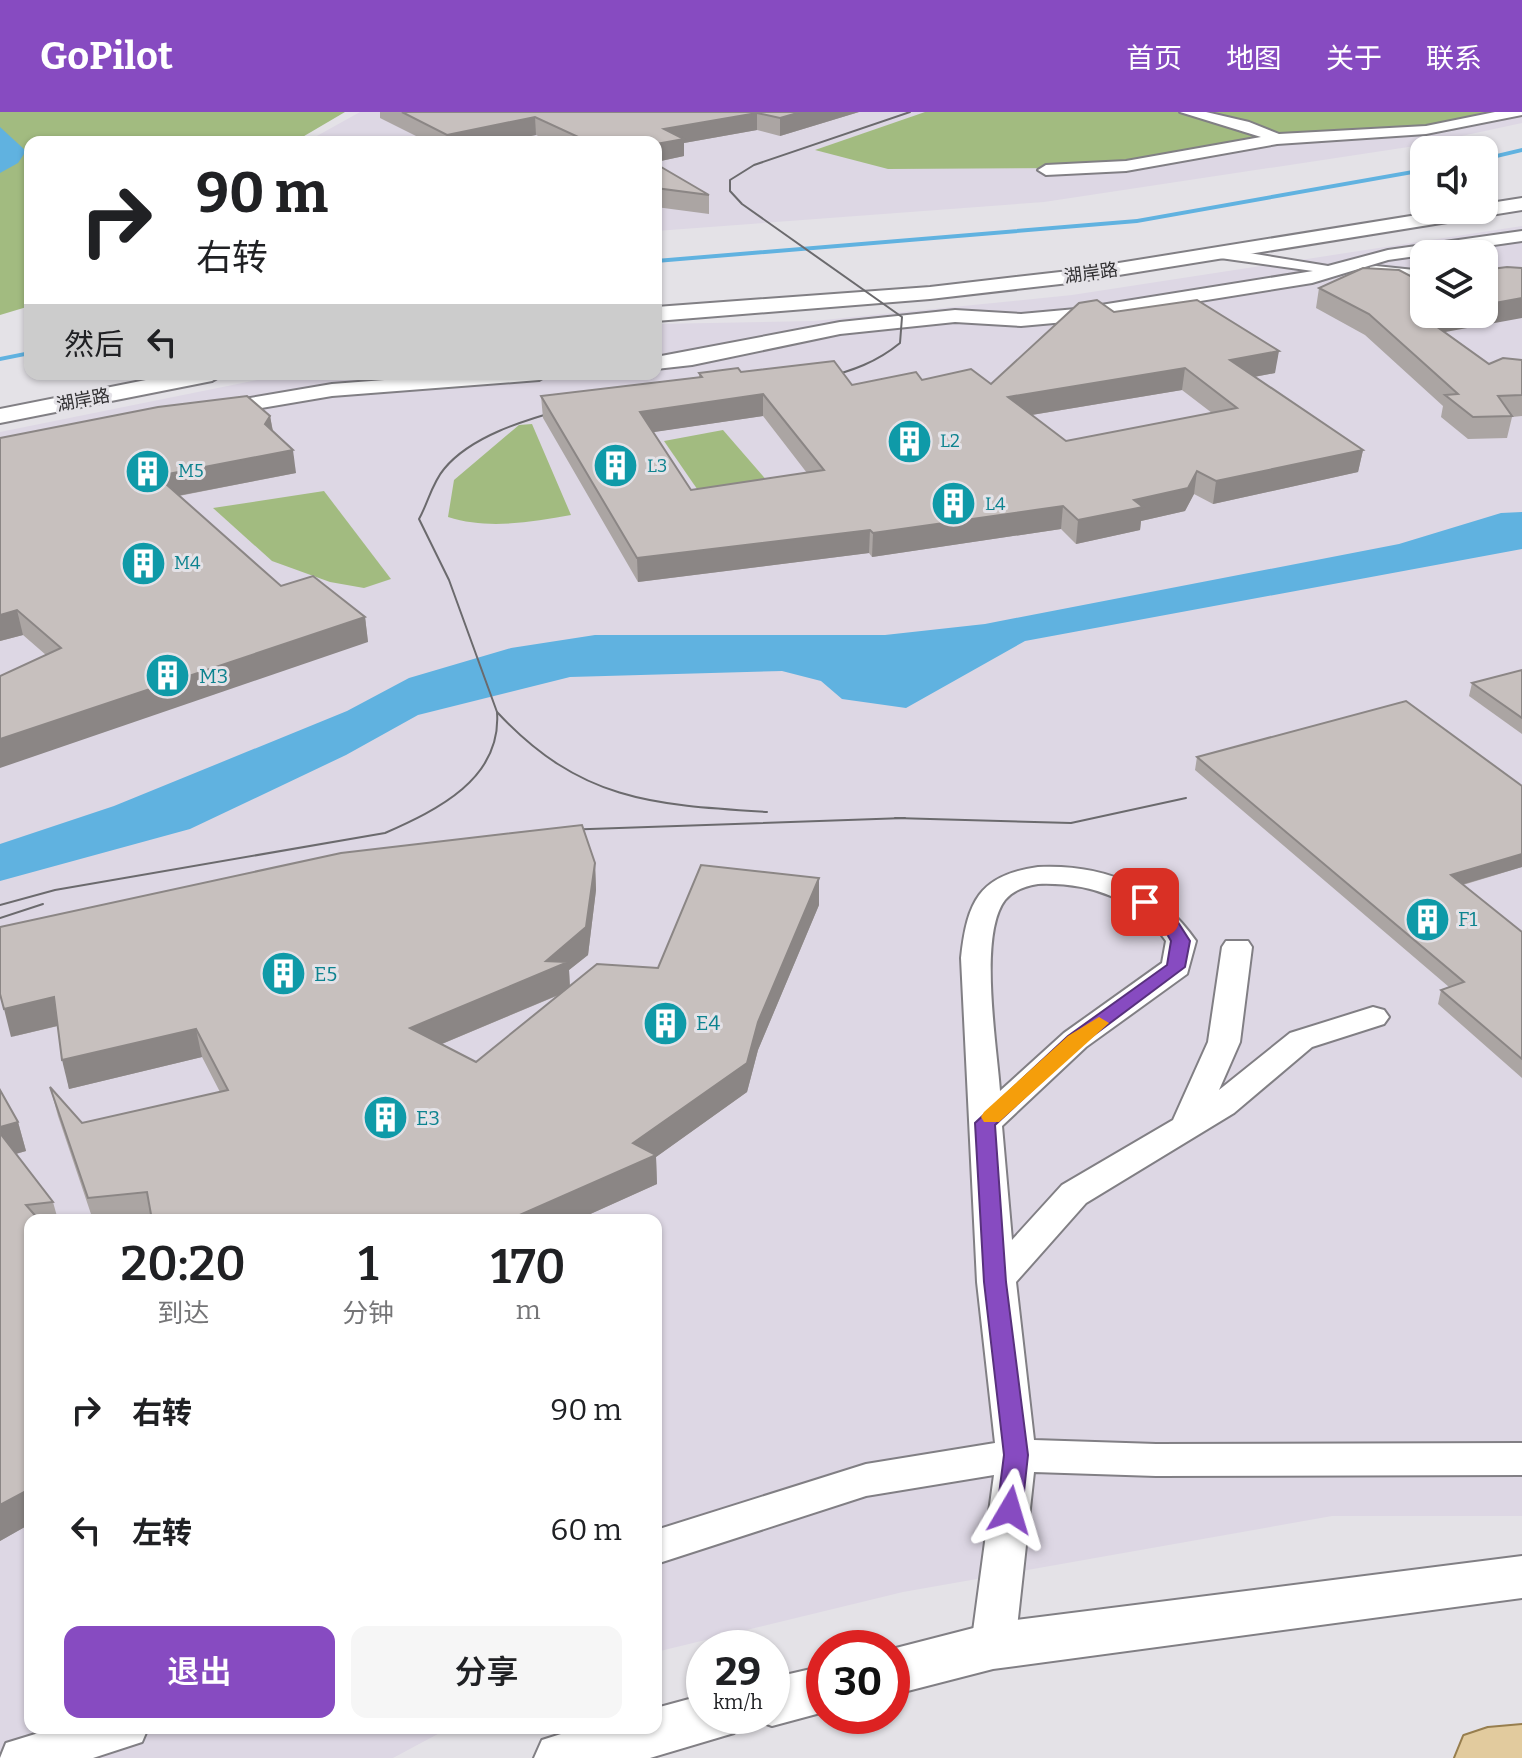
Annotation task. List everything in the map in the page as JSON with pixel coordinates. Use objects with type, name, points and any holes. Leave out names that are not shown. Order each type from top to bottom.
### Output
[{"type":"main road","points":[[1488,1758],[1522,1755]]},
{"type":"street","points":[[1187,112],[1249,126],[1277,139]]},
{"type":"street","points":[[1046,170],[1126,166],[1277,139],[1426,130],[1517,112]]},
{"type":"street","points":[[662,362],[692,359],[840,328],[955,316],[1021,320],[1106,311],[1312,278],[1333,269],[1522,236],[1512,206]]},
{"type":"street","name":"湖岸路","points":[[662,314],[930,293],[1069,277],[1512,206]]},
{"type":"street","points":[[1219,253],[1333,269],[1410,275]]},
{"type":"street","name":"湖岸路","points":[[0,416],[182,380]]},
{"type":"street","points":[[188,415],[332,390],[461,380]]},
{"type":"street","points":[[985,1123],[1075,1040],[1176,967],[1181,941],[1166,917],[1125,888],[1052,874],[1015,879],[989,899],[976,952],[985,1123],[995,1282],[1016,1455],[993,1646]]},
{"type":"street","points":[[1186,1127],[1224,1042],[1237,947]]},
{"type":"street","points":[[995,1282],[1074,1194],[1222,1105],[1301,1040],[1373,1017]]},
{"type":"street","points":[[662,1545],[866,1480],[1016,1455],[1156,1460],[1515,1455]]},
{"type":"street","points":[[910,1667],[993,1646],[1522,1577]]},
{"type":"street","points":[[662,1730],[686,1724]]},
{"type":"street","points":[[22,1758],[105,1734]]},
{"type":"street","points":[[561,1758],[649,1734]]},
{"type":"shaded area","points":[[360,112],[1522,112],[1522,123],[1462,136],[1410,136],[1410,147],[1044,202],[662,231],[662,136],[317,136]]},
{"type":"shaded area","points":[[1522,226],[1522,1516],[1332,1516],[903,1592],[747,1630],[686,1630],[686,1645],[662,1651],[662,1214],[24,1214],[24,1734],[438,1734],[393,1758],[0,1758],[0,432],[257,380],[662,380],[662,324],[814,321],[1072,295],[1410,243],[1410,328],[1498,328],[1498,240],[1431,240]]},
{"type":"green space","points":[[0,112],[345,112],[304,136],[24,136],[24,308],[0,315]]},
{"type":"green space","points":[[925,112],[1178,112],[1263,134],[1260,139],[1082,168],[888,169],[815,150]]},
{"type":"green space","points":[[1197,112],[1504,112],[1413,128],[1276,134],[1270,129]]},
{"type":"green space","points":[[532,424],[571,515],[494,524],[448,517],[454,480],[519,425]]},
{"type":"green space","points":[[723,430],[776,491],[704,499],[664,441]]},
{"type":"green space","points":[[324,491],[391,579],[364,588],[330,582],[272,561],[213,508]]},
{"type":"water","points":[[0,127],[24,149],[24,154],[18,163],[0,173]]},
{"type":"water","points":[[1522,512],[1522,549],[1025,641],[906,708],[842,699],[821,681],[782,671],[570,677],[418,715],[346,755],[190,829],[0,881],[0,844],[114,806],[347,711],[409,678],[511,648],[595,635],[885,635],[985,624],[1399,544],[1501,513]]},
{"type":"building","points":[[402,112],[801,112],[780,118],[757,113],[664,129],[684,139],[662,143],[662,136],[576,136],[535,117],[447,135]]},
{"type":"building","points":[[662,168],[709,195],[662,189]]},
{"type":"building","points":[[1363,268],[1399,270],[1410,276],[1410,328],[1439,328],[1489,364],[1503,358],[1522,360],[1522,395],[1498,396],[1512,416],[1473,417],[1445,395],[1458,394],[1369,314],[1319,288]]},
{"type":"building","points":[[1498,268],[1522,268],[1522,298],[1498,302]]},
{"type":"building","points":[[1097,300],[1114,312],[1197,300],[1279,351],[1230,360],[1363,450],[1216,481],[1197,471],[1188,488],[1134,500],[1143,507],[1078,520],[1063,506],[873,533],[870,530],[637,558],[541,396],[702,377],[699,373],[738,368],[741,372],[834,361],[852,385],[916,372],[922,380],[971,369],[991,384],[1079,303]],"holes":[[[1185,368],[1237,408],[1066,441],[1008,397]],[[763,394],[824,470],[691,490],[640,412]]]},
{"type":"building","points":[[247,396],[270,416],[265,424],[293,450],[157,476],[281,586],[313,576],[365,617],[0,739],[0,676],[61,648],[17,610],[0,615],[0,438],[158,407]]},
{"type":"building","points":[[1522,670],[1522,718],[1472,683]]},
{"type":"building","name":"F1","points":[[1406,701],[1522,786],[1522,854],[1451,875],[1522,932],[1522,1059],[1441,990],[1464,982],[1197,757]]},
{"type":"building","points":[[582,825],[595,863],[586,927],[546,961],[568,962],[410,1028],[476,1062],[597,964],[658,968],[701,865],[819,878],[758,1022],[747,1063],[633,1143],[656,1155],[522,1214],[151,1214],[147,1192],[88,1198],[50,1087],[82,1123],[228,1090],[196,1029],[62,1060],[54,997],[4,1009],[0,994],[0,927],[341,853]]},
{"type":"building","points":[[0,1090],[18,1122],[0,1127]]},
{"type":"building","points":[[0,1133],[53,1202],[26,1205],[34,1214],[24,1214],[24,1492],[0,1505]]},
{"type":"waterway","points":[[1498,156],[1522,150]]},
{"type":"waterway","points":[[662,261],[1137,221],[1410,172]]},
{"type":"waterway","points":[[0,359],[24,354]]},
{"type":"tram line","points":[[823,378],[864,365],[900,343],[902,317],[742,204],[730,191],[730,180],[754,165],[910,112]]},
{"type":"tram line","points":[[497,712],[449,580],[419,519],[433,487],[455,457],[484,438],[516,424],[565,409]]},
{"type":"tram line","points":[[0,905],[55,890],[385,833],[445,802],[477,774],[489,756],[496,735],[497,712]]},
{"type":"tram line","points":[[497,712],[528,742],[558,764],[620,793],[688,806],[767,812]]},
{"type":"tram line","points":[[901,818],[1071,823],[1186,798]]},
{"type":"tram line","points":[[895,818],[901,818]]},
{"type":"tram line","points":[[561,830],[901,818]]},
{"type":"tram line","points":[[901,818],[905,818]]},
{"type":"tram line","points":[[0,918],[43,904]]},
{"type":"slow traffic","points":[[992,1117],[1075,1040],[1099,1023]]},
{"type":"place","name":"L2","points":[[909,441]]},
{"type":"place","name":"L3","points":[[616,466]]},
{"type":"place","name":"M5","points":[[147,471]]},
{"type":"place","name":"L4","points":[[954,504]]},
{"type":"place","name":"M4","points":[[143,563]]},
{"type":"place","name":"M3","points":[[168,676]]},
{"type":"place","name":"F1","points":[[1427,919]]},
{"type":"place","name":"E5","points":[[283,974]]},
{"type":"place","name":"E4","points":[[665,1023]]},
{"type":"place","name":"E3","points":[[385,1118]]},
{"type":"route","points":[[1010,1510],[1016,1455],[995,1282],[985,1123],[1075,1040],[1176,967],[1181,941],[1166,917],[1145,902]]}]
